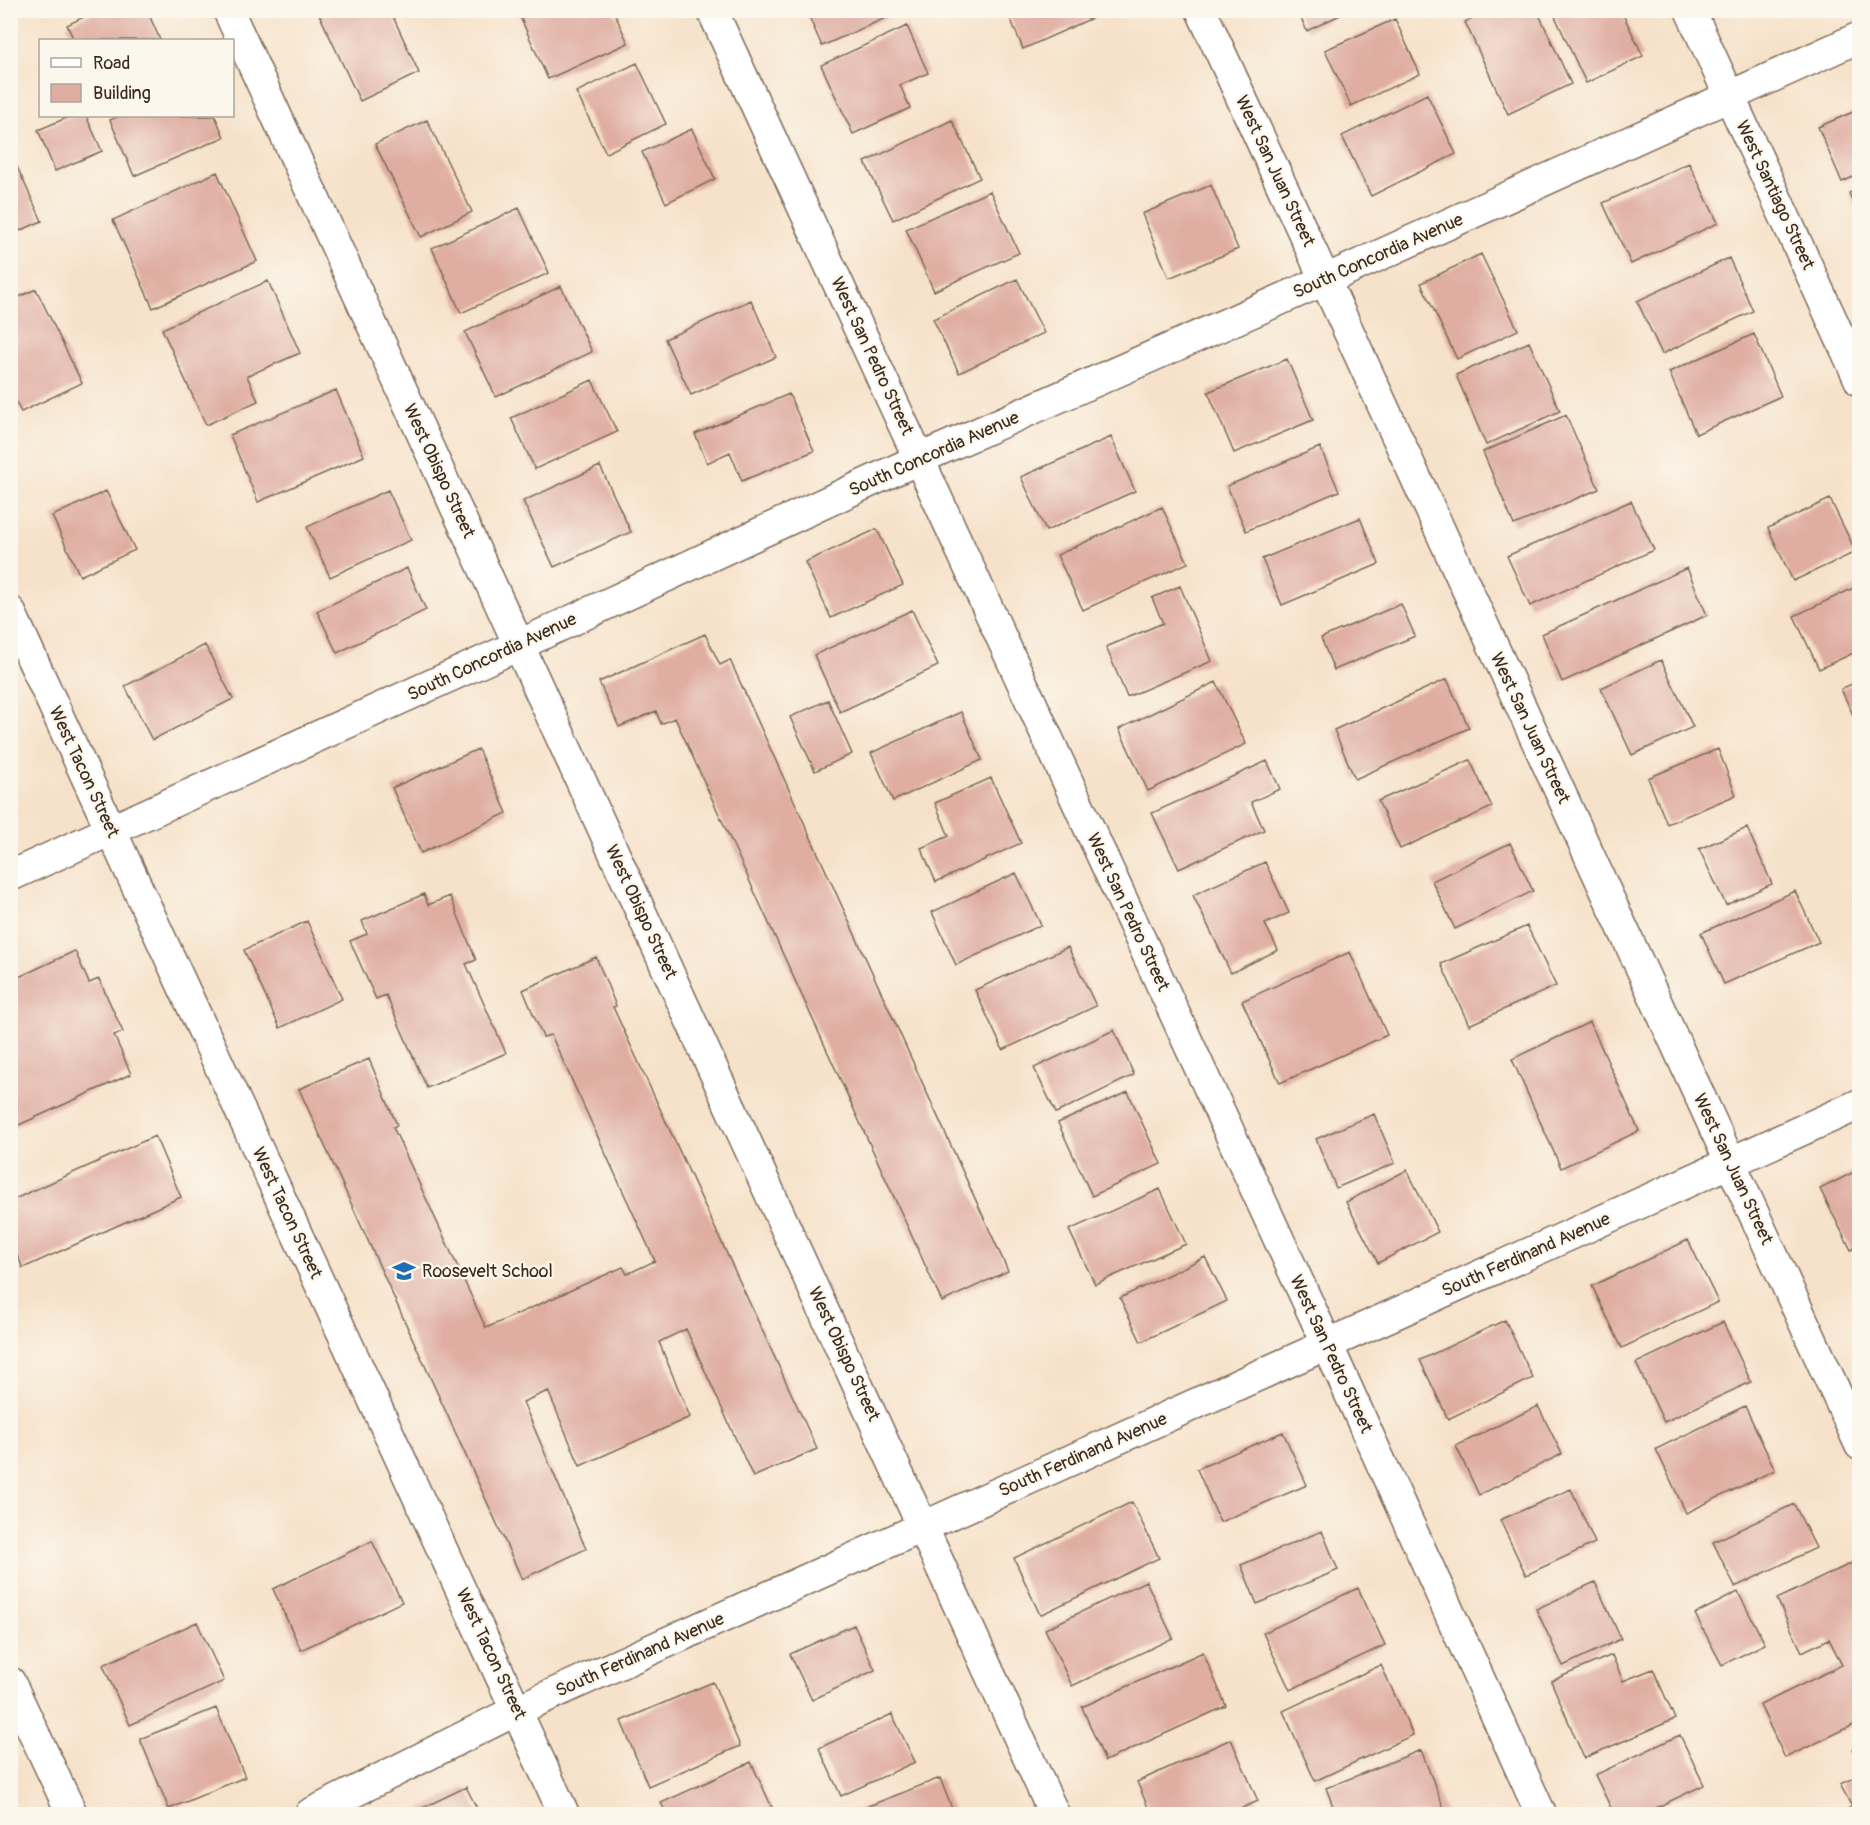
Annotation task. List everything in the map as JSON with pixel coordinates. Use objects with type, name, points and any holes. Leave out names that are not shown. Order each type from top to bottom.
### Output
[{"type":"street","name":"West Obispo Street","points":[[228,10],[1054,1815]]},
{"type":"street","name":"West San Pedro Street","points":[[712,10],[1327,1344],[1541,1815]]},
{"type":"street","name":"West San Juan Street","points":[[1202,10],[1860,1445]]},
{"type":"street","name":"West Santiago Street","points":[[1689,10],[1860,381]]},
{"type":"street","name":"South Concordia Avenue","points":[[10,876],[519,645],[920,459],[1325,280],[1860,37]]},
{"type":"street","name":"West Tacon Street","points":[[10,611],[564,1815]]},
{"type":"street","name":"South Ferdinand Avenue","points":[[310,1815],[517,1710],[1860,1104]]},
{"type":"street","points":[[10,1682],[72,1815]]},
{"type":"building","points":[[98,10],[147,10],[160,39],[74,39],[67,25]]},
{"type":"building","points":[[326,10],[390,10],[419,73],[360,101],[319,14]]},
{"type":"building","points":[[522,10],[613,10],[628,43],[548,79],[518,12]]},
{"type":"building","points":[[806,10],[904,10],[822,46]]},
{"type":"building","points":[[1007,10],[1110,10],[1023,49]]},
{"type":"building","points":[[1297,10],[1350,10],[1307,31]]},
{"type":"building","points":[[1488,10],[1537,10],[1571,84],[1508,114],[1465,22]]},
{"type":"building","points":[[1552,10],[1621,10],[1643,56],[1586,83]]},
{"type":"building","points":[[1395,19],[1420,74],[1351,106],[1325,50]]},
{"type":"building","points":[[907,26],[928,73],[900,85],[910,108],[853,134],[821,65]]},
{"type":"building","points":[[637,63],[666,124],[606,153],[576,92]]},
{"type":"building","points":[[1427,94],[1456,154],[1371,196],[1342,136]]},
{"type":"building","points":[[1860,109],[1860,174],[1842,182],[1818,127]]},
{"type":"building","points":[[69,117],[86,117],[102,151],[55,171],[38,130]]},
{"type":"building","points":[[118,117],[215,117],[224,137],[134,176],[110,120]]},
{"type":"building","points":[[427,120],[472,212],[421,237],[375,144]]},
{"type":"building","points":[[952,120],[980,178],[893,220],[865,162]]},
{"type":"building","points":[[692,129],[715,179],[666,203],[642,152]]},
{"type":"building","points":[[10,156],[42,221],[10,235]]},
{"type":"building","points":[[1689,163],[1718,223],[1631,264],[1603,203]]},
{"type":"building","points":[[217,172],[257,261],[153,308],[113,220]]},
{"type":"building","points":[[1211,185],[1238,249],[1169,278],[1142,214]]},
{"type":"building","points":[[1860,188],[1860,217],[1849,193]]},
{"type":"building","points":[[990,191],[1019,253],[934,291],[906,229]]},
{"type":"building","points":[[519,208],[549,273],[461,313],[432,248]]},
{"type":"building","points":[[1481,254],[1518,330],[1457,359],[1421,283]]},
{"type":"building","points":[[1729,258],[1753,311],[1662,354],[1637,301]]},
{"type":"building","points":[[1017,279],[1044,333],[959,373],[933,319]]},
{"type":"building","points":[[268,281],[300,353],[247,376],[258,401],[206,425],[162,329]]},
{"type":"building","points":[[561,286],[592,352],[496,397],[465,332]]},
{"type":"building","points":[[36,289],[82,383],[21,412],[10,390],[10,301]]},
{"type":"building","points":[[751,300],[776,357],[691,395],[665,339]]},
{"type":"building","points":[[1754,334],[1781,396],[1696,434],[1669,372]]},
{"type":"building","points":[[1529,342],[1560,411],[1486,445],[1456,375]]},
{"type":"building","points":[[1287,359],[1313,420],[1234,453],[1208,392]]},
{"type":"building","points":[[592,380],[617,432],[535,469],[511,418]]},
{"type":"building","points":[[336,390],[364,456],[258,502],[230,435]]},
{"type":"building","points":[[789,394],[814,451],[742,481],[730,452],[707,463],[695,434]]},
{"type":"building","points":[[1566,415],[1599,489],[1514,525],[1483,452]]},
{"type":"building","points":[[1111,437],[1135,491],[1046,531],[1021,477]]},
{"type":"building","points":[[1320,447],[1339,491],[1246,531],[1227,486]]},
{"type":"building","points":[[600,466],[631,532],[554,567],[523,501]]},
{"type":"building","points":[[388,490],[411,540],[330,577],[307,527]]},
{"type":"building","points":[[106,491],[135,550],[80,576],[52,516]]},
{"type":"building","points":[[1830,499],[1856,552],[1793,581],[1768,528]]},
{"type":"building","points":[[1631,501],[1654,550],[1530,606],[1507,556]]},
{"type":"building","points":[[1162,507],[1188,563],[1083,610],[1057,555]]},
{"type":"building","points":[[1360,518],[1379,564],[1282,605],[1262,559]]},
{"type":"building","points":[[877,529],[903,585],[831,618],[805,562]]},
{"type":"building","points":[[407,568],[426,610],[337,653],[317,611]]},
{"type":"building","points":[[1687,568],[1707,615],[1562,682],[1542,634]]},
{"type":"building","points":[[1860,585],[1860,650],[1819,669],[1794,616]]},
{"type":"building","points":[[1180,586],[1212,661],[1127,697],[1106,647],[1163,623],[1152,598]]},
{"type":"building","points":[[1401,604],[1415,636],[1334,670],[1321,638]]},
{"type":"building","points":[[912,610],[938,666],[840,712],[814,655]]},
{"type":"building","points":[[705,634],[720,665],[730,660],[1008,1271],[942,1302],[675,718],[661,724],[656,711],[619,727],[599,682]]},
{"type":"building","points":[[205,645],[233,699],[152,740],[125,686]]},
{"type":"building","points":[[1661,660],[1693,727],[1632,755],[1601,688]]},
{"type":"building","points":[[1447,679],[1469,728],[1355,779],[1334,730]]},
{"type":"building","points":[[1860,680],[1860,730],[1841,689]]},
{"type":"building","points":[[1216,682],[1246,744],[1148,791],[1119,729]]},
{"type":"building","points":[[828,700],[852,754],[815,771],[790,717]]},
{"type":"building","points":[[961,712],[982,760],[893,801],[871,753]]},
{"type":"building","points":[[478,749],[507,813],[421,853],[392,788]]},
{"type":"building","points":[[1718,749],[1736,795],[1667,824],[1648,778]]},
{"type":"building","points":[[1470,760],[1492,807],[1400,849],[1378,801]]},
{"type":"building","points":[[1267,761],[1280,789],[1251,802],[1264,830],[1179,869],[1152,813]]},
{"type":"building","points":[[991,778],[1021,843],[936,882],[921,848],[949,836],[935,803]]},
{"type":"building","points":[[1747,828],[1772,884],[1726,905],[1699,849]]},
{"type":"building","points":[[1510,843],[1533,891],[1455,929],[1432,881]]},
{"type":"building","points":[[1265,862],[1289,913],[1265,924],[1278,950],[1231,973],[1193,895]]},
{"type":"building","points":[[1016,873],[1041,925],[956,965],[932,912]]},
{"type":"building","points":[[1795,891],[1819,942],[1724,984],[1701,933]]},
{"type":"building","points":[[424,894],[428,905],[450,896],[476,960],[466,964],[506,1053],[427,1088],[386,995],[376,999],[350,941],[367,934],[362,921]]},
{"type":"building","points":[[307,921],[342,999],[280,1028],[244,950]]},
{"type":"building","points":[[1527,926],[1556,986],[1469,1025],[1441,964]]},
{"type":"building","points":[[1068,947],[1096,1006],[1003,1050],[975,990]]},
{"type":"building","points":[[75,951],[89,983],[99,979],[123,1032],[114,1035],[131,1074],[10,1129],[10,981]]},
{"type":"building","points":[[1350,952],[1387,1035],[1280,1083],[1242,1001]]},
{"type":"building","points":[[596,957],[616,1006],[613,1007],[817,1449],[753,1477],[686,1329],[659,1342],[690,1417],[580,1466],[548,1391],[523,1402],[586,1549],[522,1579],[299,1089],[369,1059],[397,1125],[393,1127],[486,1328],[623,1267],[627,1274],[655,1261],[551,1035],[543,1037],[523,990]]},
{"type":"building","points":[[1590,1022],[1639,1131],[1561,1168],[1512,1059]]},
{"type":"building","points":[[1114,1030],[1134,1075],[1056,1113],[1034,1068]]},
{"type":"building","points":[[1128,1092],[1161,1164],[1092,1196],[1058,1123]]},
{"type":"building","points":[[1374,1114],[1395,1163],[1336,1188],[1316,1139]]},
{"type":"building","points":[[155,1136],[181,1197],[23,1268],[10,1239],[10,1201]]},
{"type":"building","points":[[1860,1169],[1860,1245],[1851,1250],[1820,1189]]},
{"type":"building","points":[[1407,1170],[1438,1232],[1378,1263],[1346,1202]]},
{"type":"building","points":[[1160,1189],[1186,1244],[1095,1284],[1069,1230]]},
{"type":"building","points":[[1688,1240],[1718,1302],[1622,1348],[1592,1286]]},
{"type":"building","points":[[1205,1257],[1227,1301],[1141,1342],[1120,1298]]},
{"type":"building","points":[[1860,1258],[1860,1274],[1853,1261]]},
{"type":"building","points":[[1505,1320],[1533,1378],[1448,1419],[1420,1360]]},
{"type":"building","points":[[1723,1322],[1751,1382],[1664,1422],[1636,1363]]},
{"type":"building","points":[[1538,1406],[1562,1454],[1479,1495],[1456,1446]]},
{"type":"building","points":[[1745,1406],[1775,1470],[1686,1513],[1656,1449]]},
{"type":"building","points":[[1283,1432],[1307,1485],[1220,1522],[1197,1469]]},
{"type":"building","points":[[1571,1489],[1595,1543],[1526,1575],[1500,1520]]},
{"type":"building","points":[[1132,1502],[1159,1558],[1040,1615],[1014,1558]]},
{"type":"building","points":[[1794,1504],[1816,1548],[1735,1587],[1713,1542]]},
{"type":"building","points":[[1322,1531],[1338,1570],[1257,1604],[1241,1565]]},
{"type":"building","points":[[372,1541],[402,1602],[301,1650],[273,1589]]},
{"type":"building","points":[[1858,1560],[1860,1563],[1860,1722],[1785,1758],[1760,1705],[1842,1665],[1829,1639],[1802,1652],[1777,1599]]},
{"type":"building","points":[[1146,1581],[1173,1638],[1072,1686],[1045,1629]]},
{"type":"building","points":[[1595,1582],[1621,1639],[1563,1666],[1536,1609]]},
{"type":"building","points":[[1358,1588],[1385,1645],[1290,1690],[1263,1633]]},
{"type":"building","points":[[1738,1592],[1765,1644],[1722,1665],[1695,1614]]},
{"type":"building","points":[[197,1622],[224,1681],[130,1725],[103,1665]]},
{"type":"building","points":[[854,1625],[875,1670],[812,1700],[790,1654]]},
{"type":"building","points":[[1203,1652],[1226,1706],[1105,1761],[1082,1707]]},
{"type":"building","points":[[1612,1655],[1623,1681],[1653,1669],[1675,1719],[1584,1758],[1551,1681]]},
{"type":"building","points":[[1381,1665],[1413,1735],[1315,1781],[1283,1711]]},
{"type":"building","points":[[713,1682],[740,1746],[648,1786],[621,1721]]},
{"type":"building","points":[[216,1708],[245,1777],[169,1809],[140,1739]]},
{"type":"building","points":[[892,1714],[915,1762],[841,1796],[819,1748]]},
{"type":"building","points":[[1680,1735],[1704,1785],[1643,1814],[1614,1814],[1595,1775]]},
{"type":"building","points":[[1231,1739],[1258,1801],[1229,1814],[1151,1814],[1137,1782]]},
{"type":"building","points":[[1860,1745],[1860,1762],[1853,1749]]},
{"type":"building","points":[[1421,1750],[1446,1814],[1336,1814],[1326,1788]]},
{"type":"building","points":[[751,1762],[775,1814],[667,1814],[661,1803]]},
{"type":"building","points":[[1860,1775],[1860,1814],[1837,1814],[1852,1807],[1840,1784]]},
{"type":"building","points":[[940,1778],[954,1814],[848,1814]]},
{"type":"building","points":[[466,1787],[480,1814],[410,1814]]},
{"type":"place","name":"Roosevelt School","points":[[404,1271]]}]
